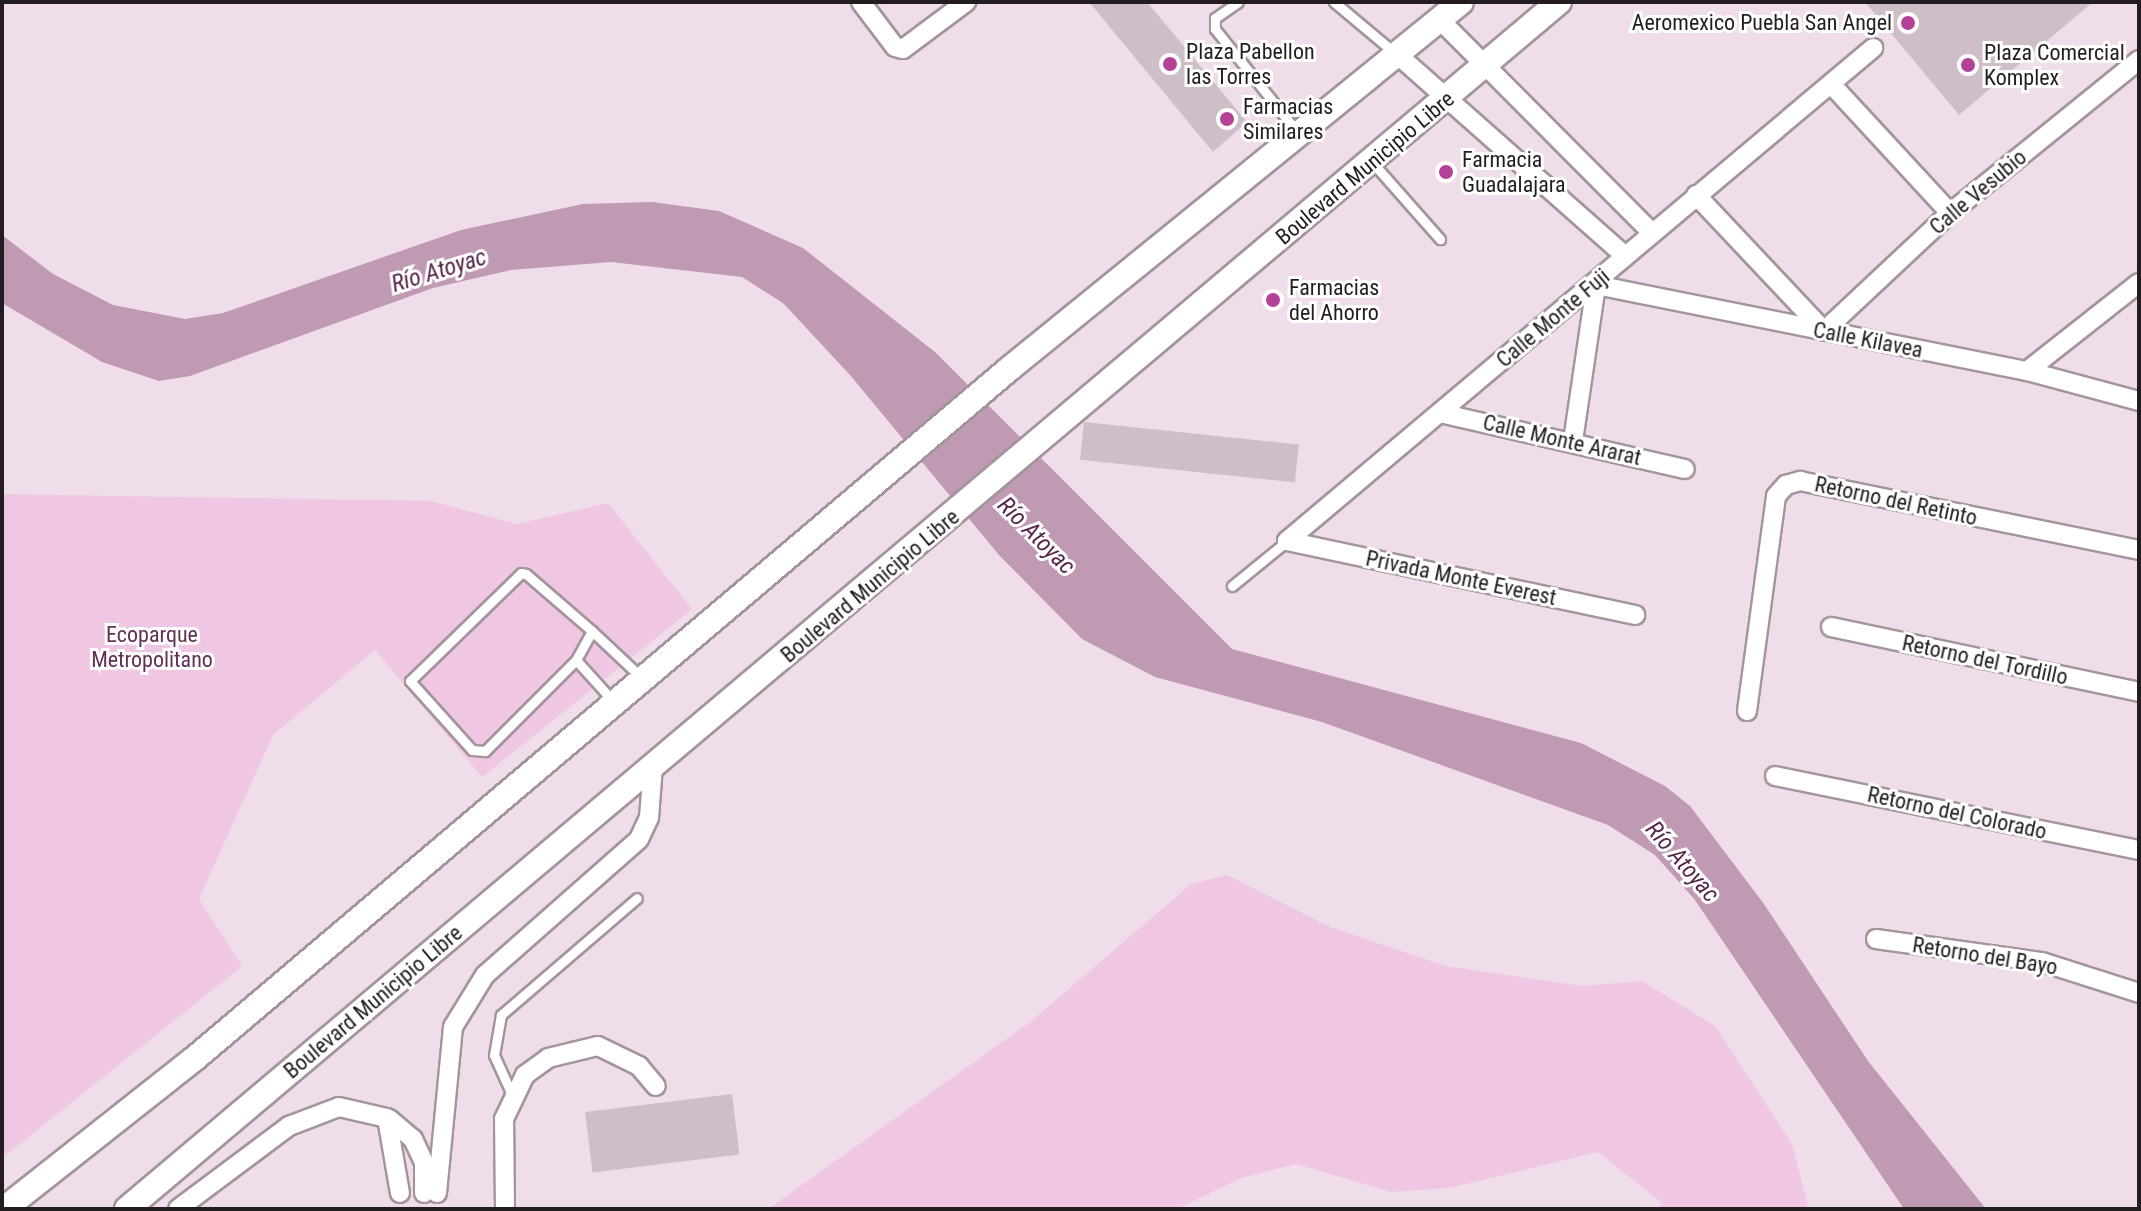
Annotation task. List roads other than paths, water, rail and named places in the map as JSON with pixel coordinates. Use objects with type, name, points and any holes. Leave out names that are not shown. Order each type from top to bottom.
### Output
[{"type":"main road","points":[[4,1209],[194,1059],[723,607],[1009,369],[1399,56],[1461,2]]},
{"type":"main road","name":"Boulevard Municipio Libre","points":[[127,1209],[653,766],[1060,429],[1559,2]]},
{"type":"street","points":[[861,2],[899,49],[966,2]]},
{"type":"street","points":[[1441,21],[1652,233]]},
{"type":"street","name":"Calle Monte Fuji","points":[[1287,541],[1596,285],[1696,195],[1873,48]]},
{"type":"street","points":[[1399,56],[1449,96],[1625,256]]},
{"type":"street","name":"Calle Vesubio","points":[[1824,331],[1950,213],[2139,60]]},
{"type":"street","points":[[1831,84],[1950,213]]},
{"type":"street","points":[[1696,195],[1824,331]]},
{"type":"street","points":[[2027,371],[2139,283]]},
{"type":"street","points":[[1573,441],[1596,285]]},
{"type":"street","name":"Calle Kilavea","points":[[1596,285],[2027,371],[2139,401]]},
{"type":"street","name":"Calle Monte Ararat","points":[[1440,413],[1685,469]]},
{"type":"street","name":"Retorno del Retinto","points":[[1747,711],[1776,496],[1786,485],[1800,481],[2139,550]]},
{"type":"street","name":"Privada Monte Everest","points":[[1287,541],[1635,615]]},
{"type":"street","name":"Retorno del Tordillo","points":[[1831,627],[2139,692]]},
{"type":"street","points":[[178,1209],[305,1117],[339,1107],[387,1118],[413,1139],[424,1163],[430,1193],[453,1027],[485,975],[639,839],[651,808],[653,766]]},
{"type":"street","name":"Retorno del Colorado","points":[[1775,776],[2139,850]]},
{"type":"street","name":"Retorno del Bayo","points":[[1876,939],[2042,962],[2139,993]]},
{"type":"street","points":[[505,1209],[504,1119],[513,1097],[548,1058],[598,1046],[639,1066],[656,1086]]},
{"type":"street","points":[[387,1118],[400,1193]]},
{"type":"lane","points":[[1238,2],[1215,18],[1215,29],[1300,136]]},
{"type":"lane","points":[[1334,2],[1399,56]]},
{"type":"lane","points":[[1372,162],[1440,239]]},
{"type":"lane","name":"Calle Monte Fuji","points":[[1232,586],[1287,541]]},
{"type":"lane","points":[[592,631],[576,660],[479,753],[410,677],[521,573],[592,631],[641,677]]},
{"type":"lane","points":[[576,660],[613,701]]},
{"type":"lane","points":[[513,1097],[494,1055],[501,1015],[637,898]]},
{"type":"water","name":"Río Atoyac","points":[[652,202],[719,211],[803,248],[935,352],[1232,649],[1581,743],[1665,786],[1690,806],[1764,904],[1868,1061],[1986,1209],[1904,1209],[1695,900],[1655,855],[1608,825],[1322,722],[1155,677],[1082,639],[999,555],[850,375],[783,303],[742,277],[611,262],[511,270],[433,288],[190,376],[159,381],[102,362],[2,303],[2,235],[53,274],[113,305],[185,319],[223,313],[461,230],[583,204]]},
{"type":"place","name":"Aeromexico Puebla San Angel","points":[[1908,23]]},
{"type":"place","name":"Plaza Pabellon las Torres","points":[[1170,64]]},
{"type":"place","name":"Plaza Comercial Komplex","points":[[1968,65]]},
{"type":"place","name":"Farmacias Similares","points":[[1227,119]]},
{"type":"place","name":"Farmacia Guadalajara","points":[[1446,172]]},
{"type":"place","name":"Farmacias del Ahorro","points":[[1273,300]]},
{"type":"park label","name":"Ecoparque Metropolitano","points":[[152,646]]}]
